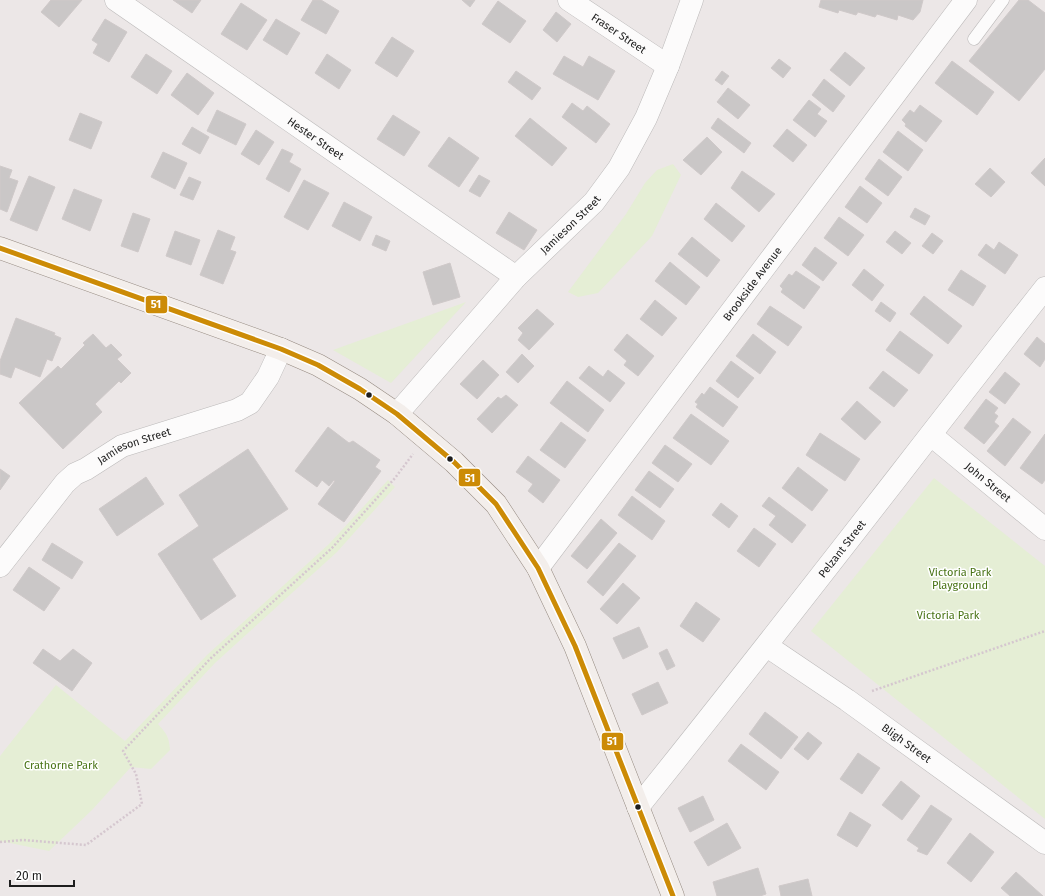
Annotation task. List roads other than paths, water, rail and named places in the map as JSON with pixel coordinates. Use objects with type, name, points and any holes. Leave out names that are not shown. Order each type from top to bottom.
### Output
[{"type":"main road","points":[[0,248],[281,349],[324,368],[360,389],[397,414],[454,462],[496,504],[538,568],[575,646],[673,896]]},
{"type":"street","name":"Hester Street","points":[[116,0],[516,277]]},
{"type":"street","name":"Fraser Street","points":[[569,0],[668,66]]},
{"type":"street","name":"Jamieson Street","points":[[397,414],[516,277],[594,202],[619,168],[646,118],[668,66],[692,0]]},
{"type":"street","name":"Brookside Avenue","points":[[538,568],[966,0]]},
{"type":"street","name":"Pelzant Street","points":[[638,807],[767,646],[1045,288]]},
{"type":"street","name":"Jamieson Street","points":[[0,566],[65,482],[75,474],[86,469],[122,446],[237,410],[250,403],[268,376],[281,349]]},
{"type":"street","name":"John Street","points":[[931,435],[1045,529]]},
{"type":"street","name":"Bligh Street","points":[[767,646],[847,700],[1045,843]]},
{"type":"lane","points":[[974,39],[1003,0]]},
{"type":"park label","name":"Victoria Park Playground","points":[[960,578]]},
{"type":"park label","name":"Victoria Park","points":[[948,615]]},
{"type":"park label","name":"Crathorne Park","points":[[61,765]]}]
